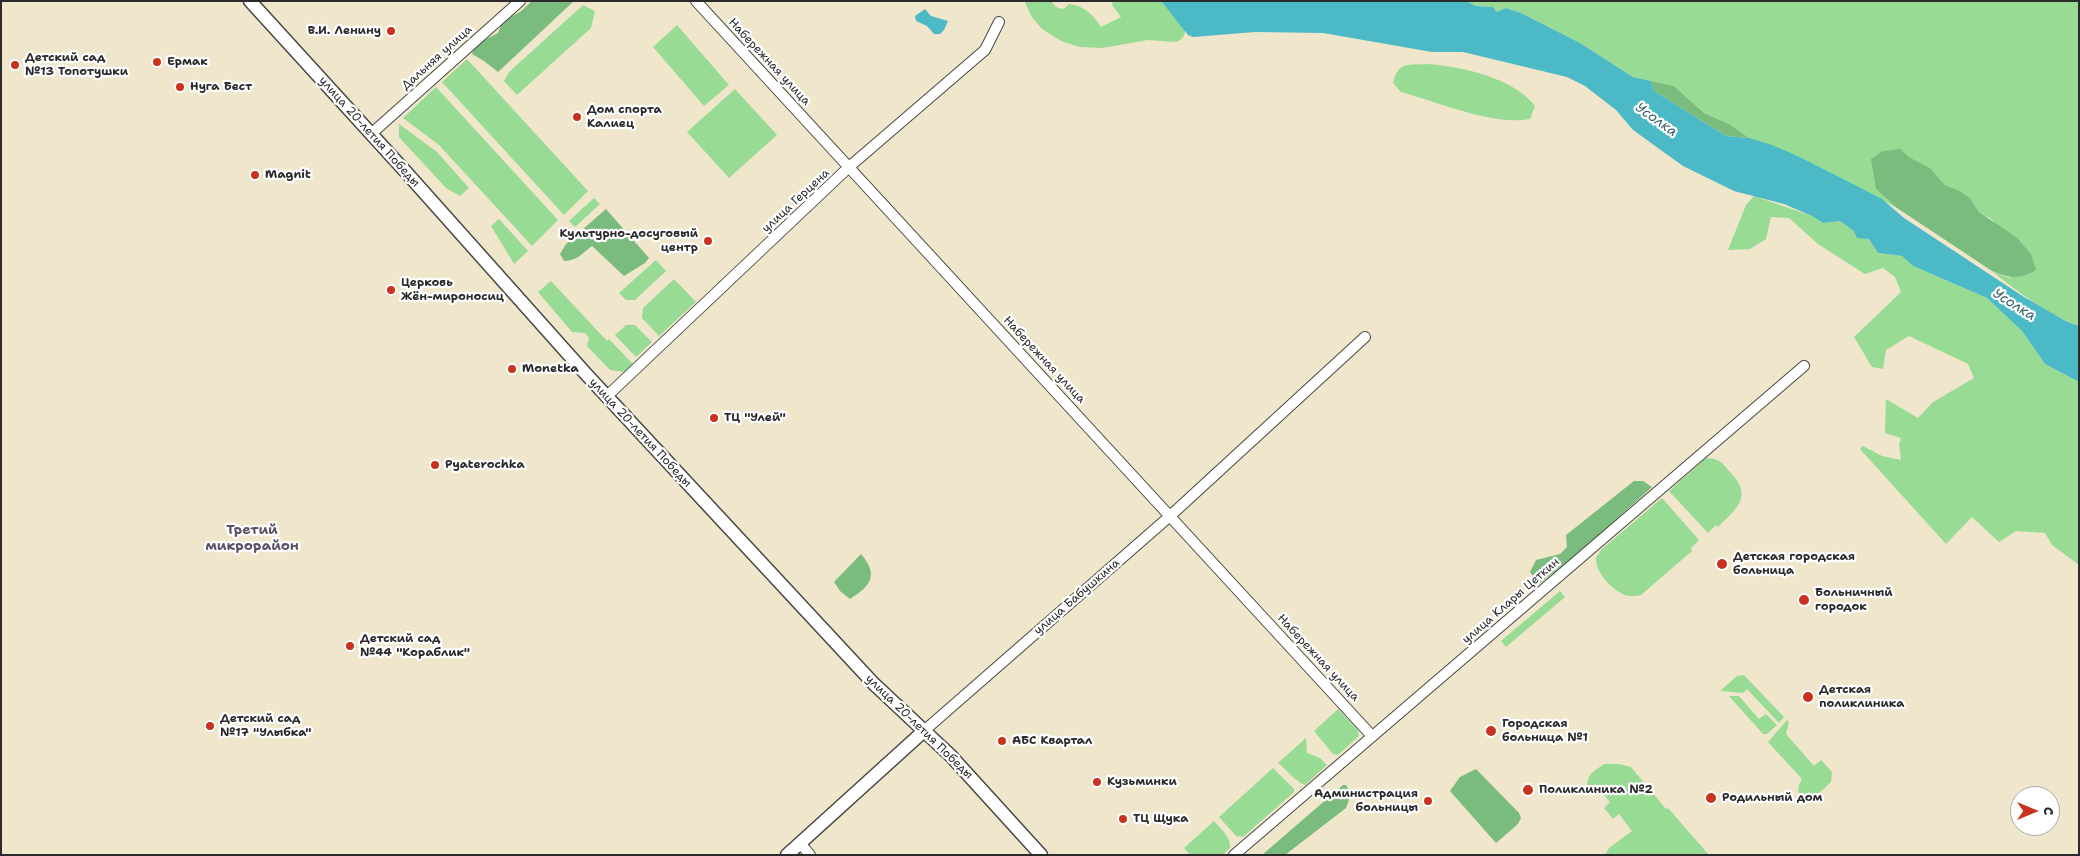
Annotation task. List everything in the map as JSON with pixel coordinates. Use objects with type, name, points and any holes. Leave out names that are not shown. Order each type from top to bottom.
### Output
[{"type":"street","name":"улица 20-летия Победы","points":[[250,1],[372,134],[606,397],[874,684],[951,756],[1041,855]]},
{"type":"street","name":"Дальняя улица","points":[[372,134],[520,1]]},
{"type":"street","name":"Набережная улица","points":[[696,1],[1372,736]]},
{"type":"street","name":"улица Герцена","points":[[606,397],[849,167],[985,50],[999,22]]},
{"type":"street","name":"улица Бабушкина","points":[[787,855],[924,730],[1170,516],[1365,337]]},
{"type":"street","name":"улица Клары Цеткин","points":[[1234,855],[1804,366]]},
{"type":"street","points":[[800,844],[810,855]]},
{"type":"green space","points":[[532,1],[574,1],[498,72],[472,54],[475,45],[498,33],[503,21],[520,12]]},
{"type":"green space","points":[[1113,1],[1161,1],[1185,30],[1183,37],[1181,40],[1174,42],[1148,40],[1102,48],[1080,47],[1061,41],[1042,29],[1031,16],[1025,2],[1052,2],[1061,9],[1069,4],[1079,7],[1095,18],[1101,27],[1121,17],[1112,5]]},
{"type":"green space","points":[[1466,1],[2079,1],[2079,326],[2033,302],[1992,271],[2010,278],[1993,220],[1979,212],[1970,198],[1960,191],[1945,185],[1930,168],[1909,157],[1901,149],[1876,189],[1897,208],[1800,157],[1749,138],[1729,124],[1704,113],[1674,86],[1633,77],[1580,43],[1521,13],[1506,8],[1497,12],[1493,7],[1476,6]]},
{"type":"green space","points":[[583,5],[595,11],[591,28],[517,95],[504,81],[509,72]]},
{"type":"green space","points":[[677,25],[729,85],[704,106],[653,47]]},
{"type":"green space","points":[[467,59],[588,191],[564,215],[442,82]]},
{"type":"green space","points":[[1427,64],[1455,67],[1486,75],[1514,88],[1526,96],[1535,106],[1530,119],[1499,119],[1466,112],[1401,92],[1393,83],[1395,76],[1401,68],[1409,65]]},
{"type":"green space","points":[[1651,81],[1674,86],[1704,113],[1729,124],[1749,138],[1726,136],[1654,91]]},
{"type":"green space","points":[[436,87],[558,220],[532,246],[439,145],[403,118]]},
{"type":"green space","points":[[735,89],[777,135],[729,178],[687,132]]},
{"type":"green space","points":[[399,124],[437,152],[469,188],[460,196],[446,188],[399,137]]},
{"type":"green space","points":[[1901,149],[1909,157],[1930,168],[1945,185],[1960,191],[1970,198],[1979,212],[2016,237],[2031,254],[2036,270],[2019,277],[1992,271],[1897,208],[1876,189],[1871,159],[1883,151]]},
{"type":"green space","points":[[1754,196],[1812,216],[1823,223],[1840,221],[1869,239],[1878,253],[1902,256],[1913,266],[1987,298],[2022,331],[2045,364],[2079,382],[2079,565],[2052,545],[2045,533],[2016,531],[1999,542],[1972,517],[1946,544],[1860,449],[1863,446],[1882,456],[1901,460],[1899,444],[1901,438],[1885,433],[1886,399],[1918,418],[1933,402],[1974,378],[1968,364],[1909,336],[1886,350],[1883,369],[1872,367],[1854,337],[1901,292],[1895,277],[1883,268],[1865,274],[1818,244],[1789,218],[1771,217],[1766,239],[1750,249],[1728,250],[1746,205]]},
{"type":"green space","points":[[594,198],[600,204],[575,227],[569,221]]},
{"type":"green space","points":[[606,209],[649,258],[645,263],[624,276],[592,246],[580,256],[569,260],[564,261],[560,254],[566,244]]},
{"type":"green space","points":[[499,219],[528,251],[514,264],[491,226]]},
{"type":"green space","points":[[656,260],[666,271],[635,300],[626,300],[619,293]]},
{"type":"green space","points":[[674,279],[696,302],[659,336],[642,318],[643,308]]},
{"type":"green space","points":[[551,281],[607,341],[609,339],[633,364],[624,372],[610,370],[587,346],[589,338],[585,333],[572,332],[538,292]]},
{"type":"green space","points":[[626,325],[635,325],[652,342],[636,357],[615,335]]},
{"type":"green space","points":[[1706,458],[1718,460],[1723,464],[1738,481],[1742,496],[1731,514],[1718,527],[1716,525],[1708,533],[1669,491]]},
{"type":"green space","points":[[1634,481],[1643,481],[1652,487],[1580,552],[1539,584],[1530,572],[1536,560],[1560,554],[1567,547],[1566,535]]},
{"type":"green space","points":[[1662,498],[1699,540],[1691,548],[1692,551],[1641,595],[1627,596],[1620,593],[1605,580],[1598,569],[1596,558],[1601,550]]},
{"type":"green space","points":[[861,554],[870,568],[870,580],[863,589],[850,599],[840,591],[834,582]]},
{"type":"green space","points":[[1560,591],[1565,597],[1506,647],[1501,641]]},
{"type":"green space","points":[[1744,675],[1784,717],[1779,723],[1747,689],[1743,693],[1720,691],[1737,676]]},
{"type":"green space","points":[[1729,696],[1739,696],[1759,719],[1766,714],[1777,725],[1767,734],[1763,734]]},
{"type":"green space","points":[[1338,709],[1358,730],[1359,736],[1338,755],[1333,754],[1314,731]]},
{"type":"green space","points":[[1787,720],[1789,722],[1786,734],[1814,766],[1821,760],[1832,772],[1831,782],[1814,798],[1806,800],[1798,792],[1802,779],[1768,742]]},
{"type":"green space","points":[[1306,738],[1307,753],[1320,758],[1327,765],[1305,785],[1294,778],[1278,763]]},
{"type":"green space","points":[[1604,764],[1619,764],[1631,767],[1666,809],[1668,808],[1709,855],[1605,855],[1609,848],[1632,831],[1619,814],[1613,819],[1604,808],[1610,802],[1598,788],[1591,793],[1587,788],[1589,776]]},
{"type":"green space","points":[[1273,768],[1294,789],[1294,792],[1243,837],[1236,836],[1219,817]]},
{"type":"green space","points":[[1476,769],[1519,813],[1521,818],[1518,824],[1496,843],[1450,791],[1460,777]]},
{"type":"green space","points":[[1343,785],[1346,785],[1351,794],[1346,808],[1285,855],[1262,855]]},
{"type":"green space","points":[[1214,821],[1227,837],[1230,848],[1222,855],[1190,855],[1184,848]]},
{"type":"water","name":"Усолка","points":[[1161,1],[1466,1],[1476,6],[1493,7],[1497,12],[1506,8],[1521,13],[1580,43],[1633,77],[1651,81],[1654,91],[1726,136],[1749,138],[1772,145],[1800,157],[1882,199],[1904,218],[2024,297],[2066,321],[2079,326],[2079,382],[2045,364],[2022,331],[1987,298],[1913,266],[1902,256],[1878,253],[1869,239],[1857,238],[1854,231],[1840,221],[1823,223],[1784,204],[1734,191],[1683,166],[1633,130],[1616,110],[1585,86],[1567,77],[1463,52],[1432,52],[1323,33],[1255,32],[1193,37],[1188,35]]},
{"type":"water","points":[[925,9],[931,16],[948,21],[940,34],[934,34],[927,26],[916,21],[915,16]]},
{"type":"place","name":"В.И. Ленину","points":[[391,31]]},
{"type":"place","name":"Ермак","points":[[157,62]]},
{"type":"place","name":"Детский сад №13 Топотушки","points":[[15,65]]},
{"type":"place","name":"Нуга Бест","points":[[180,87]]},
{"type":"place","name":"Дом спорта Калиец","points":[[577,117]]},
{"type":"place","name":"Magnit","points":[[255,175]]},
{"type":"place","name":"Культурно-досуговый центр","points":[[708,241]]},
{"type":"place","name":"Церковь Жён-мироносиц","points":[[391,290]]},
{"type":"place","name":"Monetka","points":[[512,369]]},
{"type":"place","name":"ТЦ \"Улей\"","points":[[714,418]]},
{"type":"place","name":"Pyaterochka","points":[[435,465]]},
{"type":"place","name":"Детская городская больница","points":[[1722,564]]},
{"type":"place","name":"Больничный городок","points":[[1804,600]]},
{"type":"place","name":"Детский сад №44 \"Кораблик\"","points":[[350,646]]},
{"type":"place","name":"Детская поликлиника","points":[[1808,697]]},
{"type":"place","name":"Детский сад №17 \"Улыбка\"","points":[[210,726]]},
{"type":"place","name":"Городская больница №1","points":[[1491,731]]},
{"type":"place","name":"АБС Квартал","points":[[1002,741]]},
{"type":"place","name":"Кузьминки","points":[[1097,782]]},
{"type":"place","name":"Поликлиника №2","points":[[1528,790]]},
{"type":"place","name":"Родильный дом","points":[[1711,798]]},
{"type":"place","name":"Администрация больницы","points":[[1428,801]]},
{"type":"place","name":"ТЦ Щука","points":[[1123,819]]},
{"type":"district","name":"Третий микрорайон","points":[[252,538]]}]
